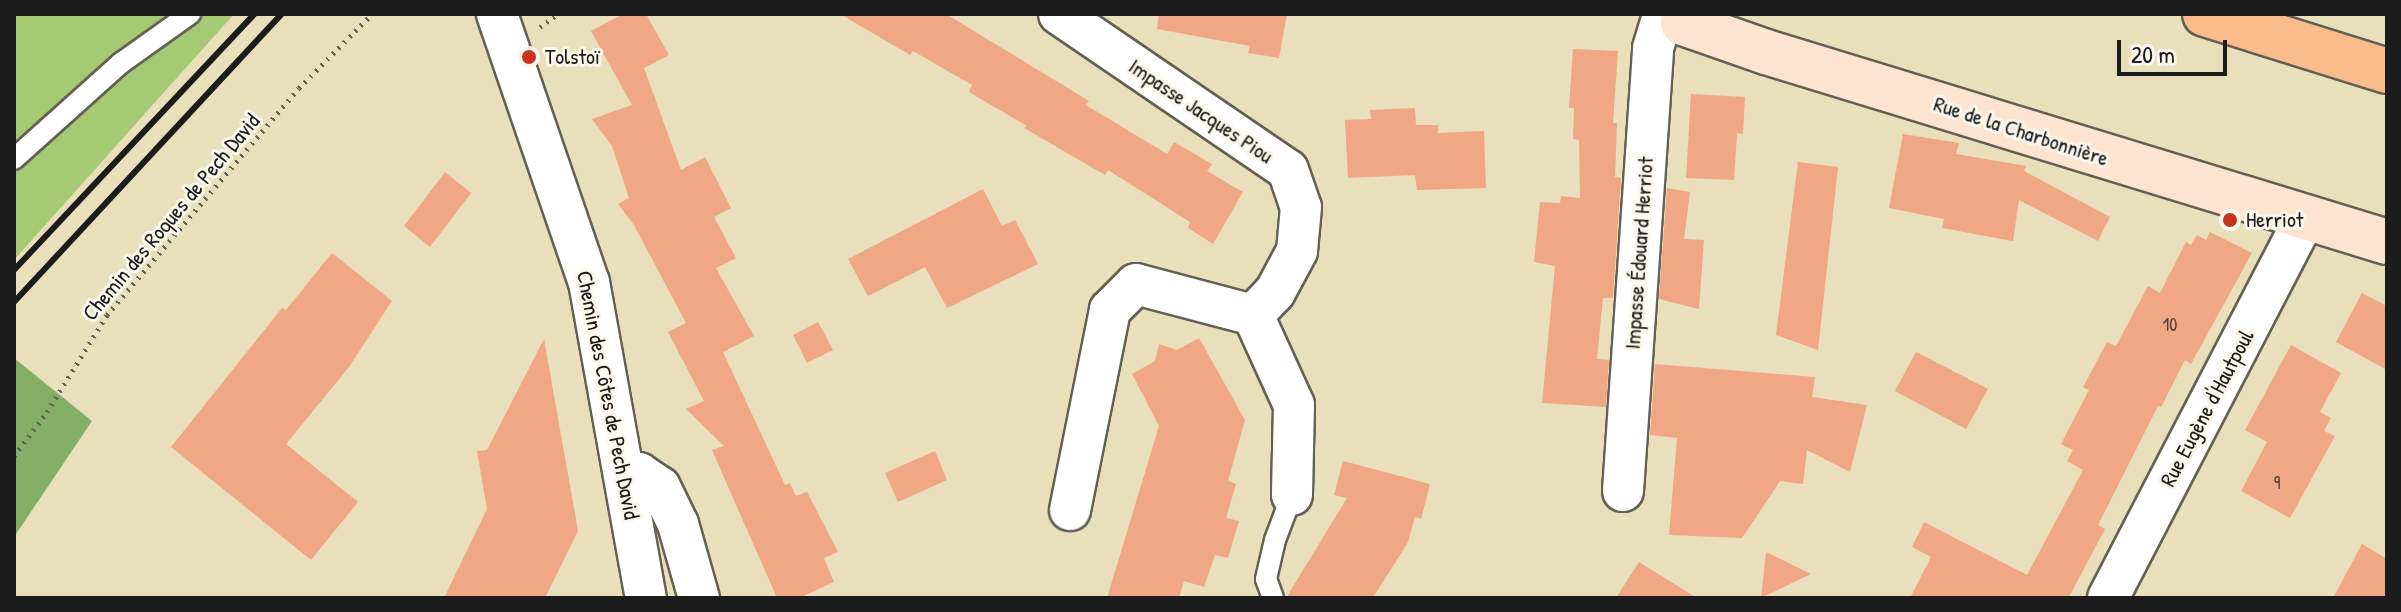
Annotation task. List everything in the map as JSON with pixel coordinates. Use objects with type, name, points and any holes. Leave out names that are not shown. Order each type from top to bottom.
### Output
[{"type":"highway","points":[[2205,14],[2387,71]]},
{"type":"street","name":"Chemin des Côtes de Pech David","points":[[497,14],[589,282],[626,473],[646,598]]},
{"type":"street","name":"Impasse Jacques Piou","points":[[1059,14],[1288,170],[1301,207],[1297,251],[1275,292],[1253,315]]},
{"type":"street","name":"Rue de la Charbonnière","points":[[1672,17],[2146,171],[2387,242]]},
{"type":"street","name":"Impasse Édouard Herriot","points":[[1623,491],[1653,48],[1672,17]]},
{"type":"street","name":"Rue Eugène d'Hautpoul","points":[[2108,598],[2305,218]]},
{"type":"street","points":[[1070,510],[1110,310],[1136,284],[1253,315],[1294,405],[1292,495]]},
{"type":"street","points":[[626,473],[639,473],[660,487],[678,524],[699,598]]},
{"type":"lane","points":[[14,159],[121,63],[190,14]]},
{"type":"lane","points":[[1273,598],[1266,579],[1275,540],[1292,495]]},
{"type":"path","name":"Chemin des Roques de Pech David","points":[[14,456],[47,412],[107,315],[299,88],[372,14]]},
{"type":"green space","points":[[14,14],[234,14],[14,260]]},
{"type":"green space","points":[[14,358],[92,421],[14,537]]},
{"type":"building","points":[[623,14],[646,14],[669,55],[644,68],[681,170],[705,157],[731,208],[714,217],[736,258],[716,268],[754,336],[723,352],[785,485],[790,483],[796,496],[807,492],[838,552],[824,558],[834,582],[799,598],[777,598],[712,450],[724,446],[686,409],[704,401],[668,332],[686,323],[634,225],[618,204],[629,198],[612,146],[592,119],[632,105],[591,31]]},
{"type":"building","points":[[840,14],[946,14],[1089,101],[1086,105],[1167,154],[1174,142],[1212,164],[1207,171],[1243,192],[1213,244],[1188,228],[1190,222],[1108,170],[1105,175],[969,92],[972,85],[913,51],[910,55]]},
{"type":"building","points":[[1159,14],[1287,14],[1279,58],[1248,53],[1250,46],[1157,29]]},
{"type":"building","points":[[1573,49],[1618,51],[1613,123],[1617,123],[1615,177],[1621,178],[1613,298],[1603,298],[1597,359],[1609,360],[1606,407],[1542,403],[1555,266],[1534,262],[1540,202],[1560,203],[1561,196],[1580,198],[1579,140],[1573,139],[1574,108],[1569,108]]},
{"type":"building","points":[[1691,94],[1745,97],[1743,134],[1737,133],[1734,180],[1686,178]]},
{"type":"building","points":[[1415,108],[1416,125],[1438,125],[1438,133],[1484,131],[1486,188],[1417,190],[1415,175],[1348,178],[1345,120],[1371,119],[1370,110]]},
{"type":"building","points":[[1903,134],[1959,143],[1956,154],[2026,166],[2024,171],[2110,217],[2098,241],[2019,200],[2013,241],[1942,228],[1944,219],[1889,208]]},
{"type":"building","points":[[1798,162],[1838,167],[1818,350],[1776,335]]},
{"type":"building","points":[[445,172],[471,193],[430,247],[404,226]]},
{"type":"building","points":[[1667,188],[1690,192],[1684,239],[1704,240],[1699,309],[1659,299]]},
{"type":"building","points":[[983,189],[1002,226],[1015,220],[1038,264],[947,308],[925,267],[868,296],[848,259]]},
{"type":"building","points":[[2210,232],[2252,253],[2191,364],[2185,360],[2161,407],[2158,406],[2098,525],[2105,529],[2069,597],[2072,598],[1910,598],[1931,557],[1912,547],[1924,522],[2027,575],[2083,470],[2067,461],[2073,450],[2061,444],[2089,390],[2083,387],[2107,342],[2116,346],[2148,286],[2160,293],[2186,242],[2191,245],[2197,235],[2206,240]]},
{"type":"building","points":[[332,253],[392,301],[349,367],[286,444],[358,502],[311,560],[171,447],[282,308],[286,310]]},
{"type":"building","points":[[2362,293],[2387,306],[2387,370],[2336,342]]},
{"type":"building","points":[[818,322],[833,350],[807,363],[793,335]]},
{"type":"building","points":[[1199,338],[1245,420],[1228,481],[1236,484],[1226,518],[1239,521],[1228,558],[1215,555],[1204,587],[1184,581],[1179,598],[1107,598],[1159,426],[1132,374],[1155,361],[1159,344],[1177,350]]},
{"type":"building","points":[[544,339],[578,531],[545,598],[444,598],[487,509],[477,451],[487,450]]},
{"type":"building","points":[[2291,345],[2341,373],[2320,412],[2331,418],[2324,431],[2335,436],[2290,518],[2241,491],[2267,442],[2245,430]]},
{"type":"building","points":[[1916,352],[1988,389],[1966,429],[1895,391]]},
{"type":"building","points":[[1655,364],[1815,377],[1812,397],[1867,405],[1850,472],[1807,450],[1803,484],[1780,481],[1742,538],[1669,535],[1677,438],[1650,435]]},
{"type":"building","points":[[935,451],[947,480],[898,502],[885,473]]},
{"type":"building","points":[[1343,461],[1430,484],[1421,519],[1415,517],[1408,542],[1373,598],[1286,598],[1347,498],[1334,495]]},
{"type":"building","points":[[2362,544],[2387,559],[2387,598],[2333,598]]},
{"type":"building","points":[[1766,552],[1811,574],[1761,598]]},
{"type":"building","points":[[1639,562],[1697,598],[1616,598]]},
{"type":"railway","points":[[14,270],[254,14]]},
{"type":"railway","points":[[14,302],[282,14]]},
{"type":"place","name":"Tolstoï","points":[[529,57]]},
{"type":"place","name":"Herriot","points":[[2230,220]]}]
